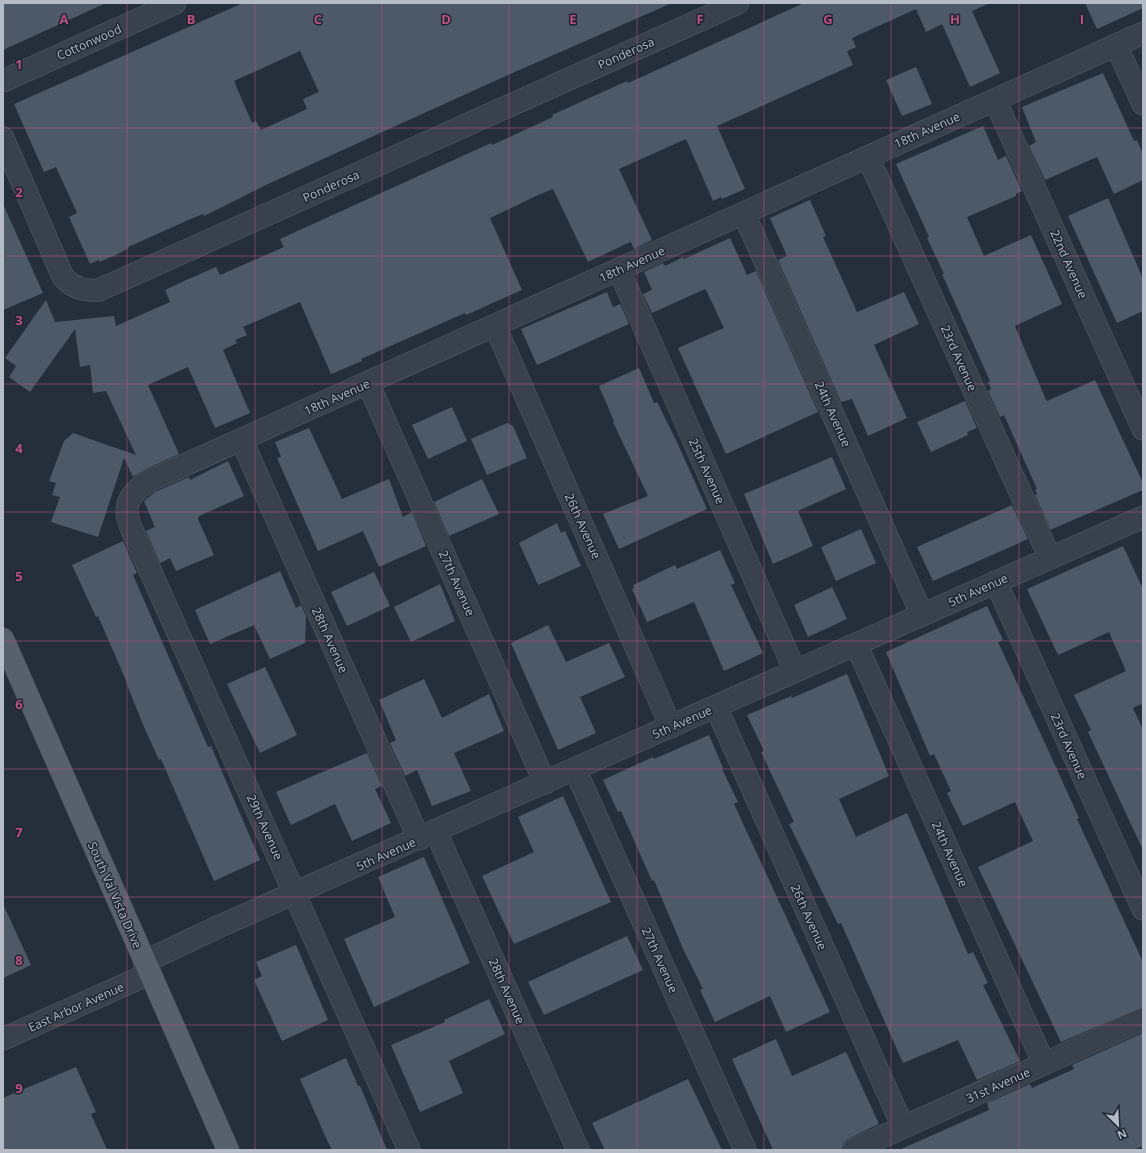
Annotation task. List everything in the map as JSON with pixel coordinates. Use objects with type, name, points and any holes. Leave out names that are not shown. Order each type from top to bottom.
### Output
[{"type":"main road","name":"South Val Vista Drive","points":[[3,639],[228,1150]]},
{"type":"street","name":"Cottonwood","points":[[3,81],[175,3]]},
{"type":"street","name":"Ponderosa","points":[[3,138],[63,277],[70,284],[79,289],[99,290],[738,3]]},
{"type":"street","name":"18th Avenue","points":[[128,503],[133,493],[149,481],[242,441],[1143,33]]},
{"type":"street","points":[[1116,45],[1143,104]]},
{"type":"street","name":"22nd Avenue","points":[[995,100],[1143,429]]},
{"type":"street","name":"23rd Avenue","points":[[868,157],[1050,558]]},
{"type":"street","name":"24th Avenue","points":[[744,214],[922,615]]},
{"type":"street","name":"25th Avenue","points":[[619,270],[795,671]]},
{"type":"street","name":"26th Avenue","points":[[495,326],[671,727]]},
{"type":"street","name":"27th Avenue","points":[[368,383],[545,783]]},
{"type":"street","name":"28th Avenue","points":[[242,441],[427,835],[578,1150]]},
{"type":"street","name":"29th Avenue","points":[[128,503],[126,512],[132,530],[409,1150]]},
{"type":"street","name":"5th Avenue","points":[[220,926],[1050,558],[1140,525]]},
{"type":"street","name":"23rd Avenue","points":[[996,582],[1143,910]]},
{"type":"street","name":"24th Avenue","points":[[856,644],[1044,1064]]},
{"type":"street","name":"26th Avenue","points":[[716,707],[903,1127]]},
{"type":"street","name":"27th Avenue","points":[[575,769],[745,1150]]},
{"type":"street","name":"East Arbor Avenue","points":[[3,1039],[147,968],[220,926]]},
{"type":"street","name":"31st Avenue","points":[[853,1150],[1143,1019]]},
{"type":"building","points":[[3,3],[106,3],[3,50]]},
{"type":"building","points":[[243,3],[672,3],[508,75],[268,184],[204,216],[203,214],[193,218],[128,247],[129,248],[116,255],[90,264],[69,217],[77,213],[56,167],[44,172],[14,104]],"holes":[[[300,51],[319,92],[303,99],[307,109],[261,130],[256,121],[252,123],[234,81]]]},
{"type":"building","points":[[804,3],[990,3],[972,11],[1000,73],[970,87],[942,24],[926,32],[916,9],[852,38],[856,47],[847,51],[853,65],[717,126],[745,189],[722,199],[721,197],[713,201],[686,139],[619,169],[652,240],[634,249],[631,242],[628,243],[588,262],[553,189],[536,196],[490,218],[522,290],[466,315],[465,313],[361,359],[362,361],[331,374],[300,302],[243,327],[247,335],[235,340],[237,343],[223,350],[250,413],[215,428],[188,367],[148,385],[179,454],[144,470],[133,477],[124,458],[98,537],[51,522],[60,497],[52,495],[56,483],[49,481],[64,441],[73,433],[136,455],[106,391],[93,393],[90,365],[80,367],[75,329],[30,392],[9,377],[16,366],[5,358],[46,300],[55,322],[114,316],[116,326],[170,302],[165,290],[184,281],[216,267],[220,275],[284,247],[280,239],[491,143],[492,145],[553,117],[552,115],[627,81],[628,83]]},
{"type":"building","points":[[1085,3],[1143,3],[1143,8],[1097,29]]},
{"type":"building","points":[[916,67],[932,104],[902,116],[886,80]]},
{"type":"building","points":[[1103,73],[1134,141],[1137,140],[1143,154],[1143,180],[1114,194],[1097,157],[1045,180],[1029,146],[1036,142],[1022,107]]},
{"type":"building","points":[[983,126],[998,160],[1006,156],[1022,191],[1016,194],[1016,196],[967,217],[984,256],[1031,235],[1062,304],[1015,326],[1046,400],[1047,401],[1095,380],[1143,483],[1143,490],[1052,529],[1050,529],[1035,495],[1037,494],[1035,490],[1037,489],[1004,415],[1000,417],[988,391],[991,389],[988,382],[990,381],[942,274],[944,274],[927,238],[929,237],[896,164]]},
{"type":"building","points":[[1108,198],[1143,279],[1143,311],[1117,323],[1068,216]]},
{"type":"building","points":[[810,200],[826,236],[823,237],[857,312],[904,292],[919,324],[874,345],[907,418],[868,436],[852,399],[841,402],[778,260],[787,256],[770,218]]},
{"type":"building","points":[[3,204],[43,293],[3,310]]},
{"type":"building","points":[[730,238],[747,275],[756,271],[818,412],[726,454],[678,348],[724,328],[706,290],[705,289],[652,313],[643,294],[652,290],[644,272],[663,263],[665,266],[683,257],[684,259]]},
{"type":"building","points":[[607,292],[613,307],[620,304],[629,324],[537,365],[521,329]]},
{"type":"building","points":[[639,368],[654,403],[657,402],[675,438],[707,509],[619,549],[603,514],[648,496],[613,422],[614,421],[599,386]]},
{"type":"building","points":[[965,401],[977,428],[967,432],[968,435],[931,452],[917,422]]},
{"type":"building","points":[[452,407],[467,441],[428,459],[412,425]]},
{"type":"building","points":[[507,423],[513,426],[527,458],[487,475],[471,439]]},
{"type":"building","points":[[309,428],[342,499],[389,479],[403,517],[412,512],[426,546],[379,567],[363,531],[318,551],[277,458],[281,457],[275,442]]},
{"type":"building","points":[[832,457],[846,489],[798,511],[813,546],[773,564],[744,494]]},
{"type":"building","points":[[228,461],[244,496],[199,516],[198,519],[214,555],[176,571],[170,558],[160,563],[146,531],[155,527],[144,501],[155,492],[189,477],[190,480]]},
{"type":"building","points":[[482,479],[499,514],[449,536],[434,502]]},
{"type":"building","points":[[1012,505],[1028,539],[933,581],[917,547]]},
{"type":"building","points":[[557,523],[561,533],[565,531],[581,566],[538,585],[519,543]]},
{"type":"building","points":[[861,529],[876,563],[836,581],[821,547]]},
{"type":"building","points":[[123,541],[137,573],[133,575],[208,747],[211,746],[260,860],[214,881],[161,759],[159,760],[144,727],[128,685],[98,616],[96,617],[72,565]]},
{"type":"building","points":[[1123,546],[1143,589],[1143,709],[1141,704],[1133,708],[1143,730],[1143,850],[1088,732],[1091,730],[1074,695],[1126,671],[1109,632],[1058,655],[1027,589]]},
{"type":"building","points":[[720,550],[735,583],[731,585],[763,653],[724,671],[694,602],[647,622],[632,589],[634,588],[633,585],[675,565],[677,569]]},
{"type":"building","points":[[280,571],[296,608],[301,605],[306,616],[305,643],[270,659],[254,625],[210,644],[195,610]]},
{"type":"building","points":[[374,572],[390,606],[347,626],[331,592]]},
{"type":"building","points":[[440,584],[455,621],[411,642],[394,607]]},
{"type":"building","points":[[832,587],[847,619],[808,637],[794,605]]},
{"type":"building","points":[[987,606],[1003,640],[998,642],[1143,962],[1143,1007],[1061,1042],[978,867],[1033,841],[1015,802],[963,826],[947,793],[951,791],[934,754],[930,756],[886,652]]},
{"type":"building","points":[[548,625],[566,662],[609,643],[625,677],[580,697],[596,733],[558,750],[511,643]]},
{"type":"building","points":[[265,667],[297,735],[260,753],[227,684]]},
{"type":"building","points":[[847,674],[889,776],[839,799],[856,837],[907,813],[968,954],[973,952],[988,983],[983,985],[1020,1061],[977,1080],[958,1040],[903,1063],[841,923],[838,924],[789,824],[794,822],[761,752],[764,751],[747,715],[791,696],[792,698]]},
{"type":"building","points":[[424,679],[442,718],[489,694],[504,731],[454,753],[471,791],[432,806],[417,770],[405,776],[390,743],[396,740],[379,700]]},
{"type":"building","points":[[709,735],[723,768],[722,769],[738,802],[734,804],[830,1012],[786,1032],[770,996],[715,1022],[700,990],[703,989],[684,951],[654,880],[652,881],[621,811],[618,812],[603,780],[653,757],[654,759]]},
{"type":"building","points":[[367,753],[382,786],[375,789],[391,823],[352,841],[335,804],[291,825],[276,792]]},
{"type":"building","points":[[563,796],[611,902],[514,944],[482,876],[534,852],[518,817]]},
{"type":"building","points":[[424,857],[470,963],[374,1007],[344,939],[395,917],[378,877]]},
{"type":"building","points":[[3,904],[31,965],[3,978]]},
{"type":"building","points":[[627,936],[643,970],[544,1015],[528,982]]},
{"type":"building","points":[[296,945],[328,1020],[282,1041],[254,980],[262,976],[256,962]]},
{"type":"building","points":[[489,999],[505,1034],[449,1061],[463,1093],[420,1112],[391,1045],[445,1022],[444,1020]]},
{"type":"building","points":[[1143,1033],[1143,1146],[1133,1150],[899,1150],[989,1110],[987,1103],[1030,1084],[1032,1088],[1074,1069],[1072,1065]]},
{"type":"building","points":[[776,1039],[792,1076],[846,1052],[879,1124],[848,1139],[843,1143],[841,1150],[773,1150],[732,1059]]},
{"type":"building","points":[[346,1058],[358,1086],[360,1086],[387,1150],[332,1150],[327,1140],[300,1079]]},
{"type":"building","points":[[76,1067],[96,1112],[91,1114],[107,1150],[3,1150],[3,1098]]},
{"type":"building","points":[[688,1079],[722,1150],[605,1150],[592,1123]]}]
